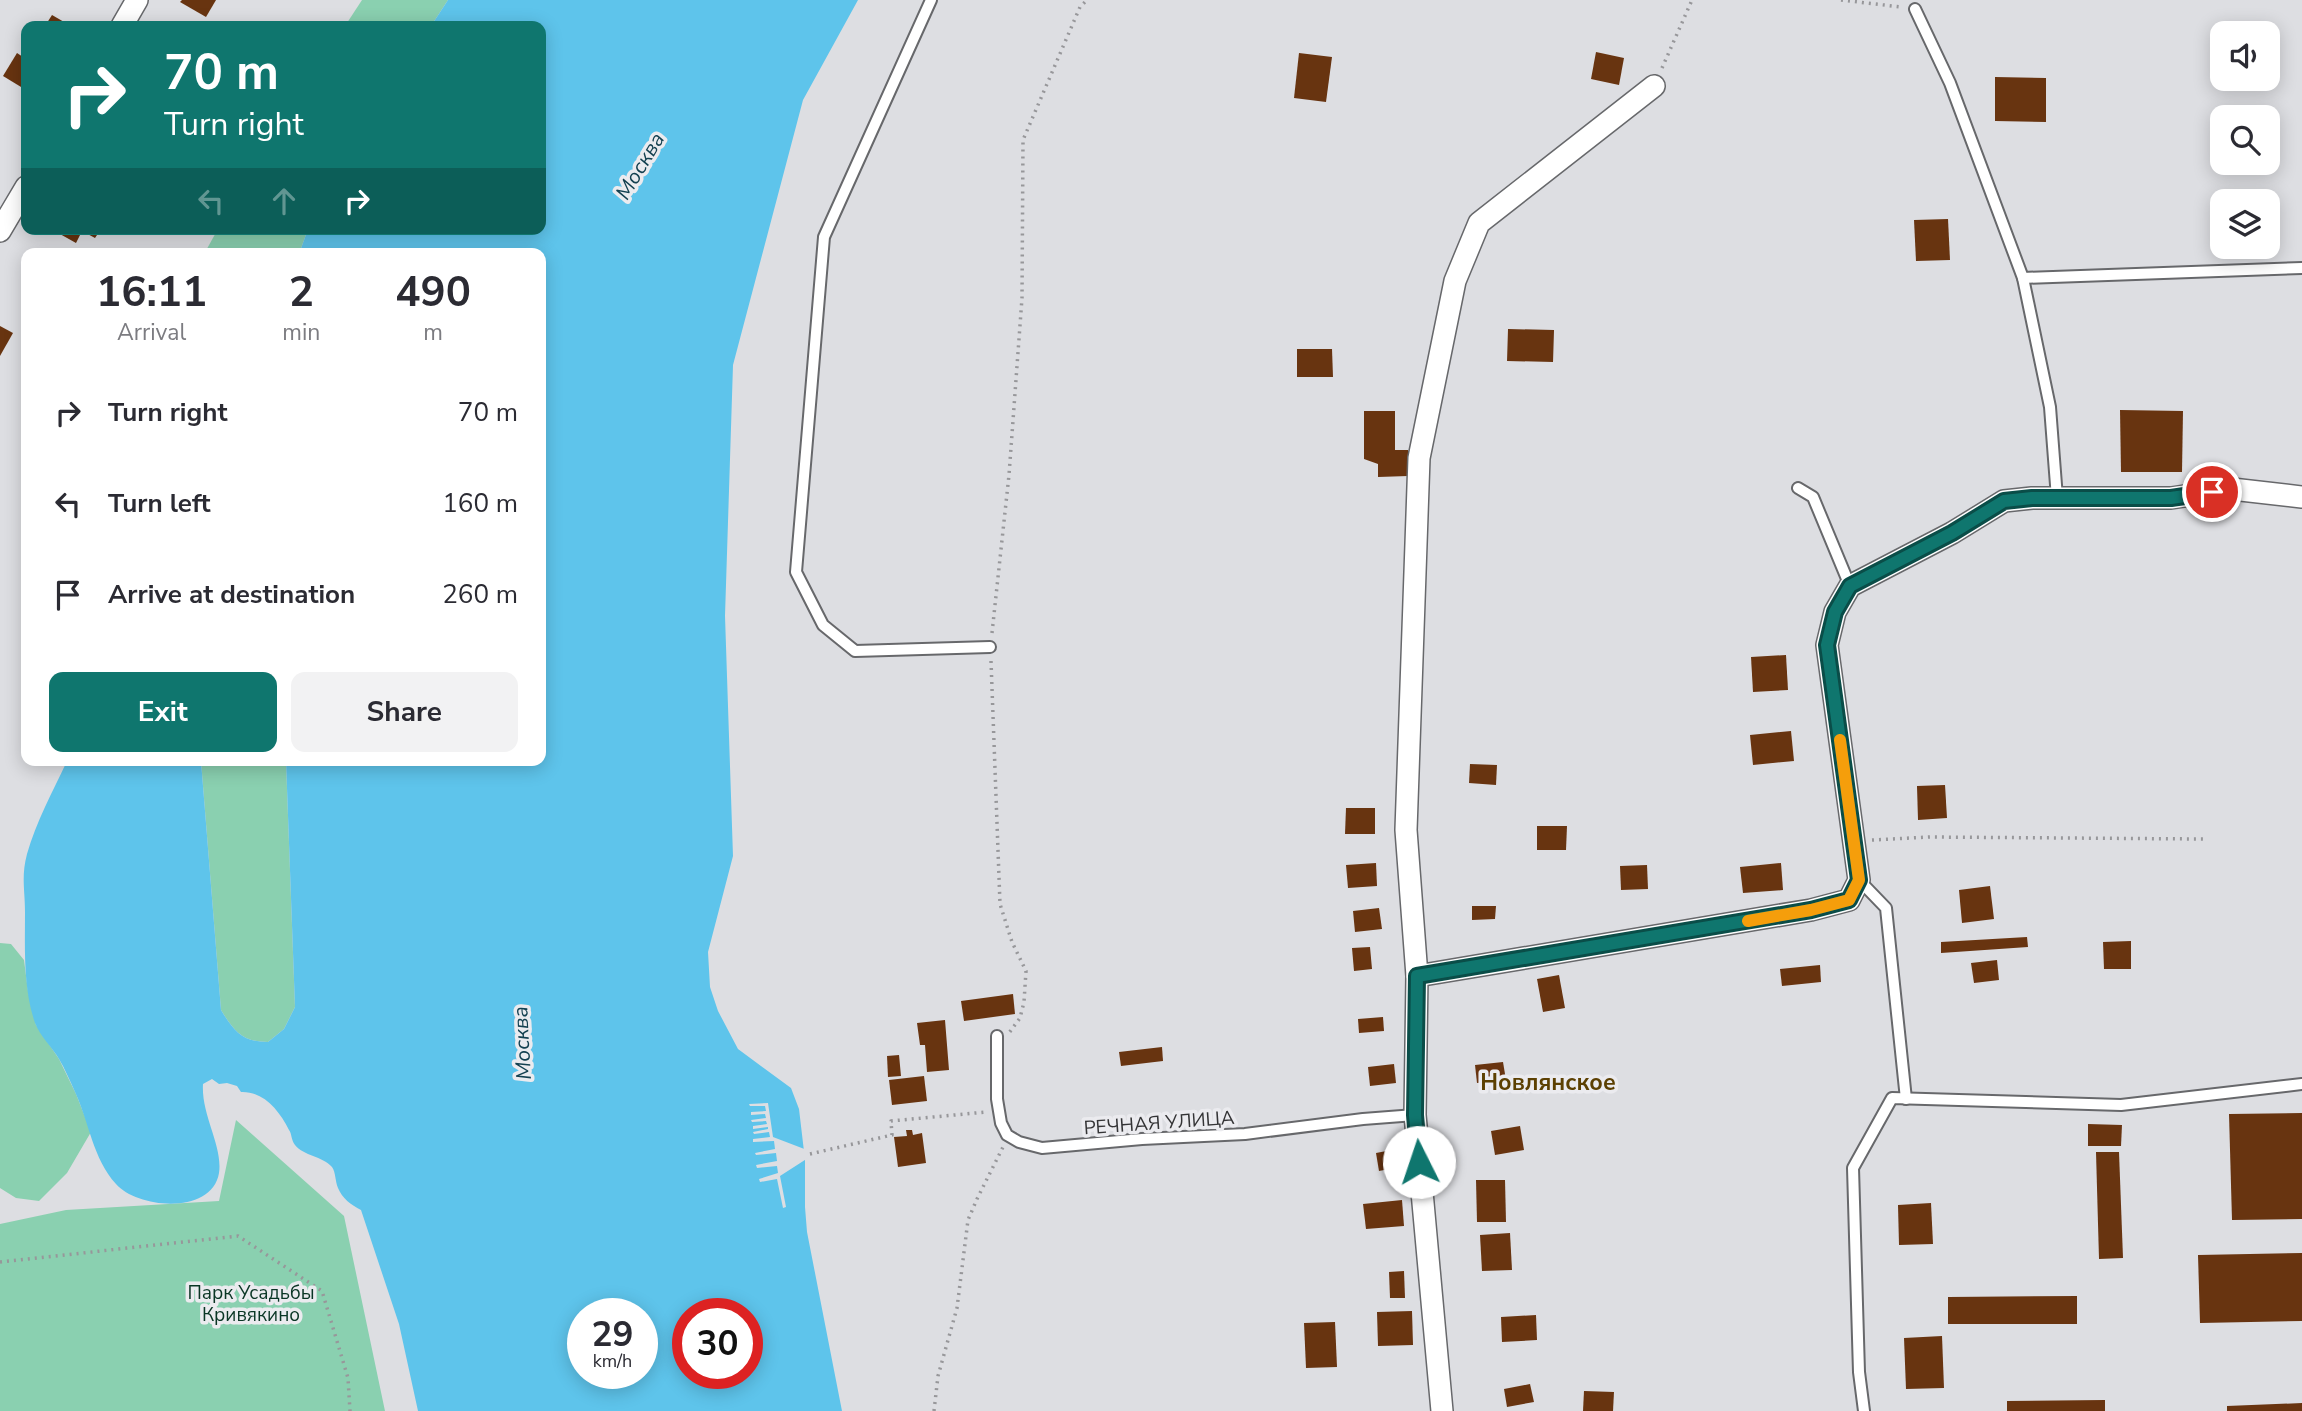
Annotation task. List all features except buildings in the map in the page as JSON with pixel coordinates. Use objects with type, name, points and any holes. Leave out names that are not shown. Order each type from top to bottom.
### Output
[{"type":"street","points":[[125,21],[137,0]]},
{"type":"street","points":[[1442,1411],[1415,1115],[1417,976],[1406,830],[1419,458],[1455,281],[1479,223],[1654,86]]},
{"type":"street","points":[[0,232],[21,196]]},
{"type":"street","points":[[1417,976],[1811,910],[1849,900],[1859,880],[1827,645],[1835,612],[1850,586],[1952,533],[2004,501],[2032,498],[2171,498],[2232,489],[2302,497]]},
{"type":"lane","points":[[931,0],[824,237],[796,572],[823,625],[855,651],[990,647]]},
{"type":"lane","points":[[1915,9],[1950,83],[2022,278],[2050,407],[2057,498]]},
{"type":"lane","points":[[2022,278],[2302,268]]},
{"type":"lane","points":[[1798,488],[1814,497],[1850,586]]},
{"type":"lane","points":[[1859,880],[1886,908],[1906,1099]]},
{"type":"lane","points":[[997,1042],[999,1111],[1007,1135]]},
{"type":"lane","points":[[1864,1411],[1859,1372],[1853,1168],[1892,1098],[2121,1105],[2302,1084]]},
{"type":"lane","name":"РЕЧНАЯ УЛИЦА","points":[[1007,1135],[1019,1142],[1042,1148],[1245,1134],[1415,1115]]},
{"type":"path","points":[[997,1042],[1020,1018],[1026,971],[1012,942],[1000,904],[990,647],[1009,475],[1022,298],[1023,140],[1080,7],[1087,0]]},
{"type":"path","points":[[1654,86],[1692,0]]},
{"type":"path","points":[[1841,0],[1915,9]]},
{"type":"path","points":[[1854,841],[1930,837],[2203,839]]},
{"type":"path","points":[[810,1154],[892,1135],[891,1121],[999,1111]]},
{"type":"path","points":[[934,1411],[938,1376],[957,1308],[968,1220],[1003,1149],[1007,1135]]},
{"type":"path","points":[[0,1262],[238,1236],[322,1291],[348,1378],[350,1411]]},
{"type":"green space","points":[[362,0],[448,0],[434,21],[348,21]]},
{"type":"green space","points":[[215,235],[306,235],[301,248],[207,248]]},
{"type":"green space","points":[[201,766],[286,766],[295,1007],[284,1029],[268,1042],[252,1040],[240,1034],[221,1010]]},
{"type":"green space","points":[[0,943],[11,944],[24,960],[36,1025],[59,1059],[91,1132],[67,1173],[39,1201],[16,1198],[0,1188]]},
{"type":"green space","name":"Парк Усадьбы Кривякино","points":[[236,1120],[344,1216],[385,1411],[0,1411],[0,1224],[66,1210],[219,1201]]},
{"type":"water","name":"Москва","points":[[448,0],[858,0],[803,100],[733,365],[725,616],[733,856],[708,952],[710,987],[718,1011],[738,1049],[791,1088],[799,1109],[805,1160],[807,1232],[842,1411],[418,1411],[399,1324],[361,1210],[342,1195],[332,1167],[295,1145],[285,1123],[270,1103],[256,1095],[241,1092],[237,1086],[219,1084],[212,1079],[203,1084],[203,1096],[218,1152],[219,1173],[213,1187],[203,1196],[189,1202],[173,1204],[140,1199],[126,1192],[116,1184],[102,1163],[65,1071],[40,1032],[31,1010],[26,968],[24,870],[35,830],[65,766],[201,766],[221,1010],[240,1034],[252,1040],[268,1042],[284,1029],[295,1007],[286,766],[546,766],[546,248],[301,248],[306,235],[546,235],[546,21],[434,21]]},
{"type":"pier","points":[[768,1103],[773,1137],[807,1150],[808,1158],[780,1176],[786,1207],[783,1208],[777,1179],[760,1182],[759,1179],[778,1173],[777,1166],[757,1168],[756,1165],[777,1161],[776,1153],[755,1153],[775,1149],[774,1141],[753,1142],[753,1139],[770,1137],[769,1132],[753,1132],[768,1129],[753,1129],[753,1126],[767,1124],[766,1121],[751,1120],[766,1118],[765,1114],[751,1115],[751,1112],[766,1111],[765,1106],[749,1104]]},
{"type":"slow traffic","points":[[1748,921],[1849,900],[1859,880],[1840,740]]},
{"type":"district","name":"Новлянское","points":[[1548,1082]]},
{"type":"route","points":[[1419,1162],[1415,1115],[1417,976],[1811,910],[1849,900],[1859,880],[1827,645],[1835,612],[1850,586],[1952,533],[2004,501],[2032,498],[2171,498],[2212,492]]}]
